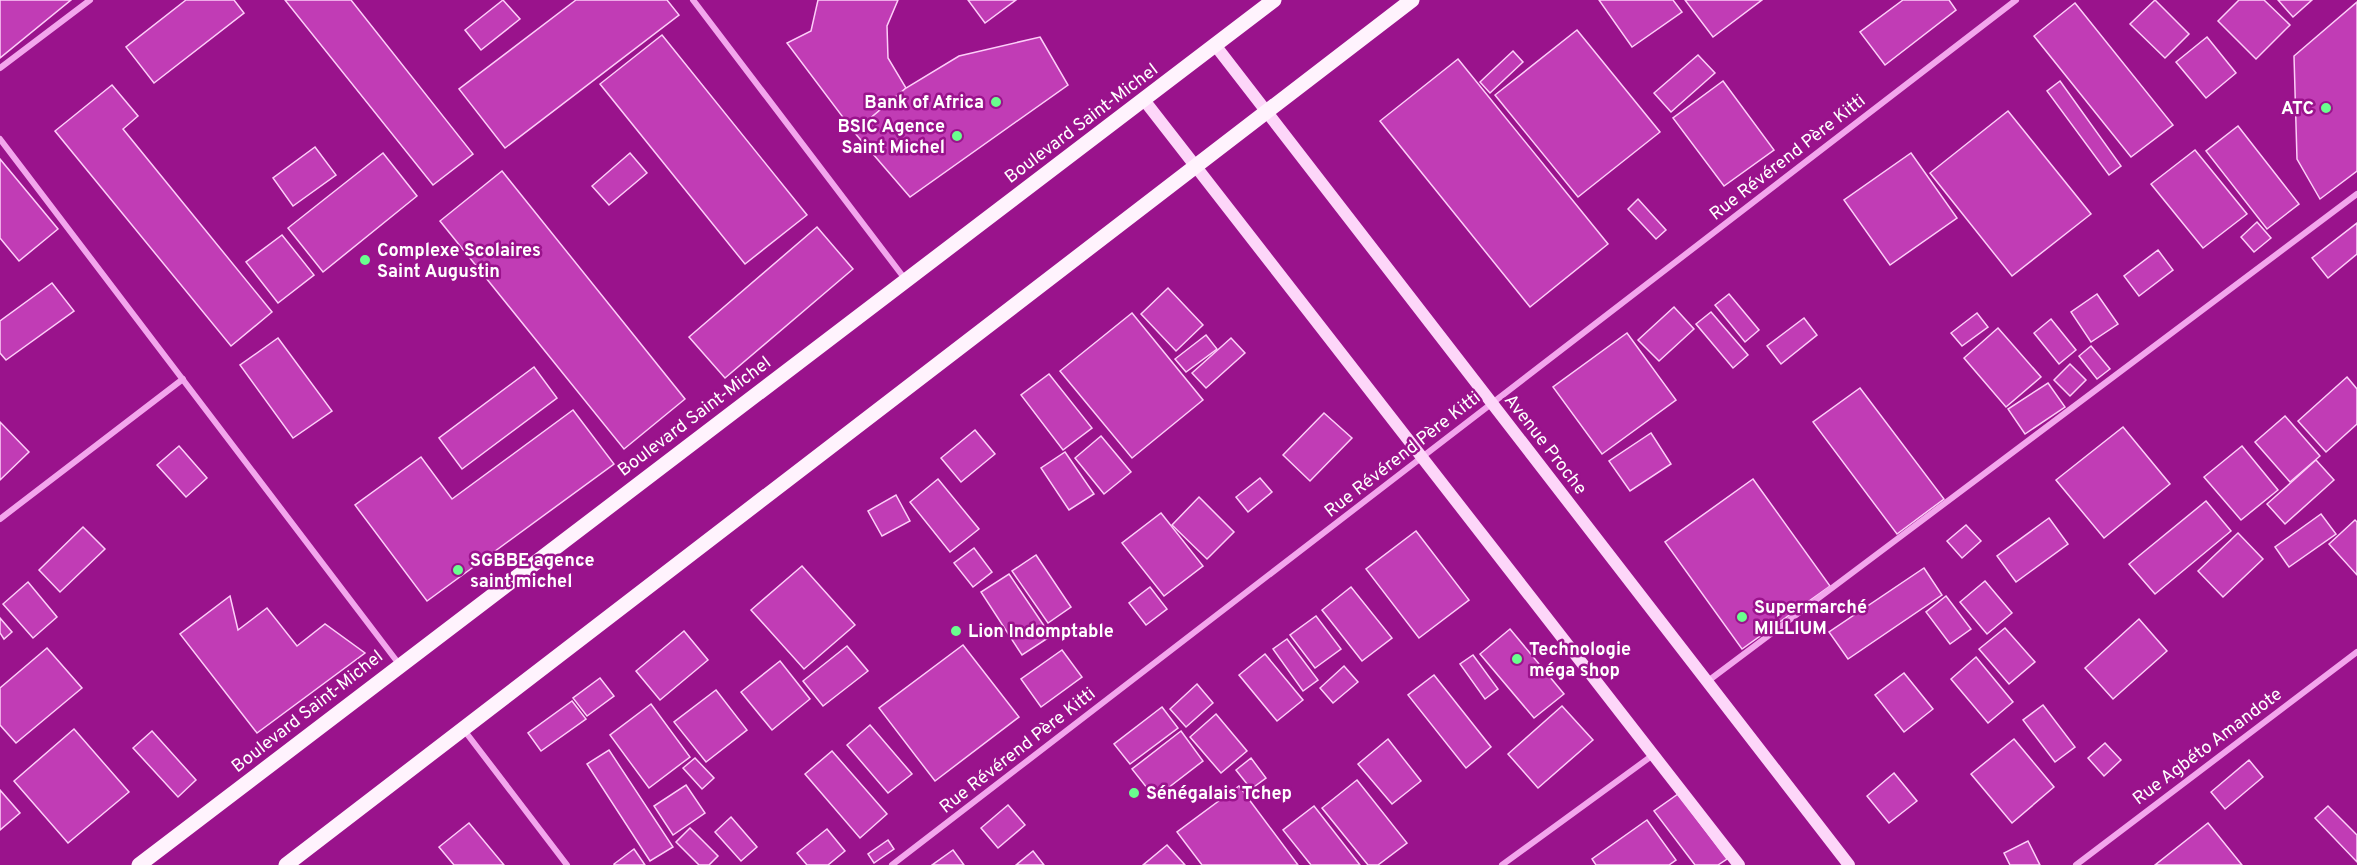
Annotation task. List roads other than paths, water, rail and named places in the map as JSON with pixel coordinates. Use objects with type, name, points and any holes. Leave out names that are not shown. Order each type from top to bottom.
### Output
[{"type":"main road","name":"Boulevard Saint-Michel","points":[[139,865],[1274,0]]},
{"type":"main road","points":[[286,865],[1412,0]]},
{"type":"street","points":[[0,68],[90,0]]},
{"type":"street","points":[[693,0],[906,280]]},
{"type":"street","name":"Rue Révérend Père Kitti","points":[[892,865],[2016,0]]},
{"type":"street","name":"Avenue Proche","points":[[1215,45],[1849,865]]},
{"type":"street","points":[[1144,100],[1739,865]]},
{"type":"street","points":[[0,139],[400,664]]},
{"type":"street","points":[[1708,681],[2357,194]]},
{"type":"street","points":[[0,519],[183,379]]},
{"type":"street","name":"Rue Agbéto Amandote","points":[[2076,865],[2357,652]]},
{"type":"street","points":[[463,728],[567,865]]},
{"type":"street","points":[[1502,865],[1653,755]]},
{"type":"place","name":"Bank of Africa","points":[[996,102]]},
{"type":"place","name":"ATC","points":[[2326,108]]},
{"type":"place","name":"BSIC Agence Saint Michel","points":[[957,136]]},
{"type":"place","name":"Complexe Scolaires Saint Augustin","points":[[365,260]]},
{"type":"place","name":"SGBBE agence saint michel","points":[[458,570]]},
{"type":"place","name":"Supermarché MILLIUM","points":[[1742,617]]},
{"type":"place","name":"Lion Indomptable","points":[[956,631]]},
{"type":"place","name":"Technologie méga shop","points":[[1517,659]]},
{"type":"place","name":"Sénégalais Tchep","points":[[1134,793]]}]
